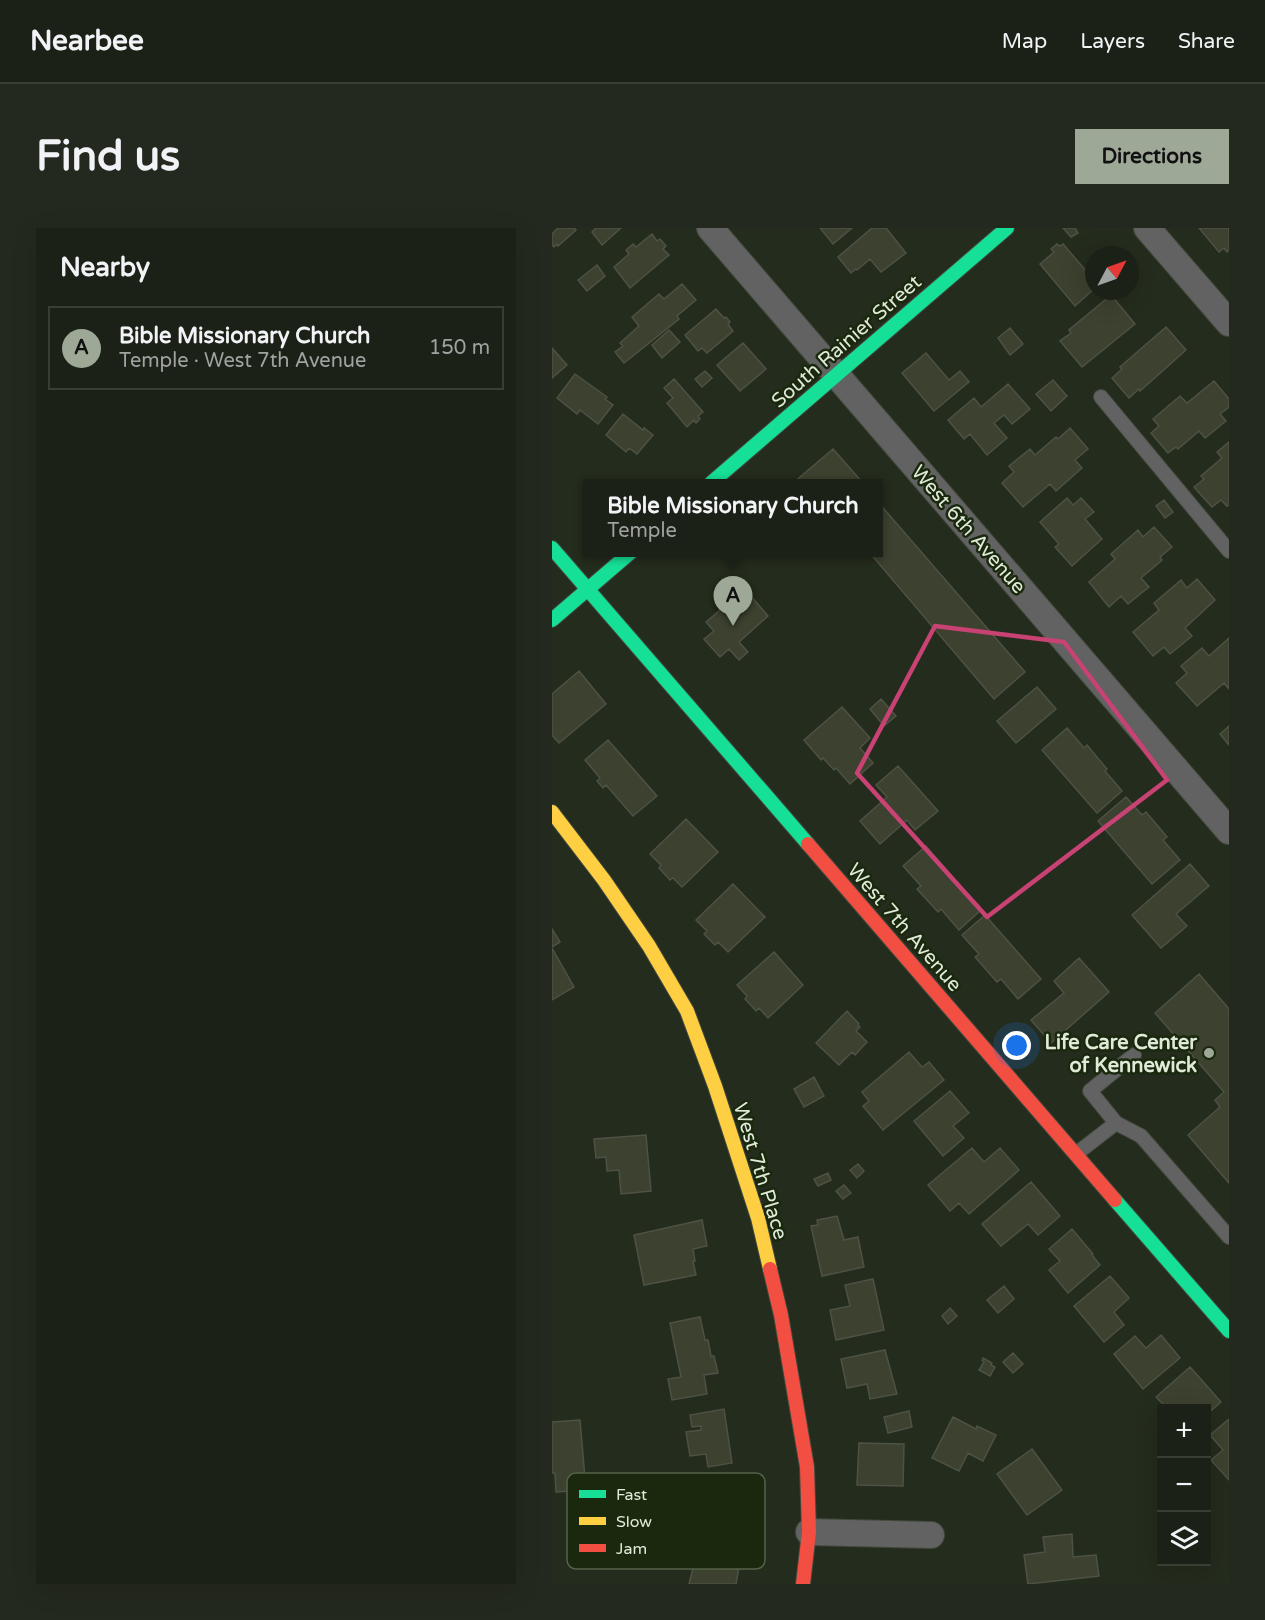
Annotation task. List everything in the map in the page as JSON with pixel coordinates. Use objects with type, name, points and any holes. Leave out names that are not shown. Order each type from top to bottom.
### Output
[{"type":"street","name":"West 6th Avenue","points":[[710,228],[1229,831]]},
{"type":"street","name":"South Rainier Street","points":[[716,479],[1007,228]]},
{"type":"street","points":[[1147,228],[1229,323]]},
{"type":"street","name":"West 7th Avenue","points":[[552,548],[1076,1154],[1226,1322]]},
{"type":"street","points":[[552,620],[625,557]]},
{"type":"street","name":"West 7th Place","points":[[552,812],[604,880],[649,946],[687,1011],[715,1086],[758,1218],[781,1315],[807,1467],[809,1533],[803,1584]]},
{"type":"street","points":[[809,1533],[932,1535]]},
{"type":"lane","points":[[1101,397],[1229,551]]},
{"type":"lane","points":[[1134,1055],[1090,1091],[1116,1123],[1141,1136],[1229,1237]]},
{"type":"lane","points":[[1076,1154],[1116,1123]]},
{"type":"highlighted area","points":[[935,626],[1064,642],[1167,780],[987,917],[857,773]]},
{"type":"building","points":[[558,228],[576,230],[554,247],[552,234]]},
{"type":"building","points":[[596,228],[621,228],[602,245],[592,232]]},
{"type":"building","points":[[820,228],[852,228],[833,244]]},
{"type":"building","points":[[872,228],[886,228],[906,253],[881,272],[870,259],[851,273],[838,257]]},
{"type":"building","points":[[1063,228],[1075,228],[1078,233],[1071,237]]},
{"type":"building","points":[[1199,228],[1229,228],[1229,250],[1227,252],[1224,248],[1219,252]]},
{"type":"building","points":[[652,234],[657,241],[660,239],[666,246],[663,249],[669,255],[630,288],[614,267],[629,254],[626,250],[633,244],[636,247]]},
{"type":"building","points":[[1057,244],[1060,246],[1063,244],[1085,270],[1085,297],[1075,306],[1040,264],[1054,252],[1051,249]]},
{"type":"building","points":[[597,265],[605,276],[587,291],[578,280]]},
{"type":"building","points":[[682,284],[696,300],[677,316],[679,319],[624,363],[615,352],[623,346],[620,343],[639,326],[632,317],[659,294],[664,299]]},
{"type":"building","points":[[1105,300],[1115,300],[1135,324],[1082,367],[1060,341],[1071,333],[1069,330]]},
{"type":"building","points":[[716,309],[730,322],[728,324],[733,331],[707,353],[702,348],[698,351],[685,335]]},
{"type":"building","points":[[1166,327],[1186,350],[1129,398],[1112,378],[1122,369],[1120,367]]},
{"type":"building","points":[[1010,328],[1023,344],[1010,355],[998,338]]},
{"type":"building","points":[[669,330],[680,342],[662,358],[652,345]]},
{"type":"building","points":[[743,343],[766,369],[740,391],[717,365]]},
{"type":"building","points":[[552,348],[567,365],[552,378]]},
{"type":"building","points":[[926,353],[949,380],[960,371],[969,382],[934,411],[902,373]]},
{"type":"building","points":[[705,371],[712,378],[702,387],[695,379]]},
{"type":"building","points":[[575,374],[607,397],[605,399],[613,405],[598,424],[580,410],[577,414],[557,398]]},
{"type":"building","points":[[674,379],[703,412],[698,416],[700,419],[696,423],[694,420],[687,427],[667,403],[673,398],[664,388]]},
{"type":"building","points":[[1053,380],[1067,396],[1051,411],[1036,394]]},
{"type":"building","points":[[1214,381],[1229,399],[1229,407],[1220,414],[1226,421],[1205,438],[1199,431],[1178,449],[1176,447],[1168,453],[1151,433],[1159,426],[1153,419],[1180,396],[1187,403]]},
{"type":"building","points":[[1008,384],[1030,409],[1012,424],[1004,415],[994,423],[1007,438],[987,455],[970,434],[964,439],[948,420],[974,398],[981,407]]},
{"type":"building","points":[[623,414],[653,435],[637,454],[629,448],[626,452],[606,435]]},
{"type":"building","points":[[1070,428],[1088,449],[1075,460],[1082,468],[1056,491],[1050,484],[1023,507],[1002,483],[1014,472],[1009,466],[1030,449],[1035,455]]},
{"type":"building","points":[[1229,442],[1229,505],[1227,506],[1221,500],[1212,507],[1194,487],[1204,479],[1201,476],[1222,458],[1217,452]]},
{"type":"building","points":[[833,449],[859,479],[798,479]]},
{"type":"building","points":[[1067,498],[1073,505],[1081,498],[1094,512],[1085,519],[1102,539],[1072,566],[1055,547],[1059,544],[1040,522]]},
{"type":"building","points":[[1164,500],[1173,512],[1165,518],[1156,506]]},
{"type":"building","points":[[883,508],[1025,672],[994,699],[873,557],[883,557]]},
{"type":"building","points":[[1154,527],[1172,547],[1160,557],[1162,560],[1141,578],[1149,587],[1128,604],[1121,596],[1109,607],[1089,582],[1115,559],[1111,554],[1138,530],[1143,537]]},
{"type":"building","points":[[1197,579],[1215,600],[1185,628],[1192,636],[1170,654],[1164,647],[1153,656],[1133,632],[1159,610],[1154,603],[1181,580],[1187,588]]},
{"type":"building","points":[[745,589],[768,616],[739,642],[748,652],[739,660],[729,649],[720,657],[704,639],[714,631],[706,622]]},
{"type":"building","points":[[1229,638],[1229,689],[1224,683],[1197,706],[1176,683],[1187,673],[1181,666],[1202,648],[1209,656]]},
{"type":"building","points":[[579,671],[606,704],[559,743],[552,735],[552,694]]},
{"type":"building","points":[[1037,687],[1056,709],[1016,743],[997,721]]},
{"type":"building","points":[[881,699],[896,716],[884,726],[870,709]]},
{"type":"building","points":[[842,707],[870,738],[860,748],[873,763],[850,784],[836,768],[834,770],[823,758],[821,760],[804,740]]},
{"type":"building","points":[[1229,726],[1229,745],[1220,734]]},
{"type":"building","points":[[1067,728],[1084,748],[1087,745],[1122,791],[1097,813],[1042,750]]},
{"type":"building","points":[[608,740],[657,796],[633,816],[606,785],[603,788],[597,781],[600,778],[585,760]]},
{"type":"building","points":[[898,766],[938,811],[915,830],[907,820],[880,844],[860,821],[887,797],[876,785]]},
{"type":"building","points":[[1126,797],[1142,815],[1146,812],[1167,837],[1163,840],[1180,860],[1152,884],[1098,821]]},
{"type":"building","points":[[686,819],[718,852],[682,887],[673,878],[670,880],[659,868],[661,865],[650,854]]},
{"type":"building","points":[[926,846],[981,910],[959,930],[941,909],[938,912],[917,889],[921,886],[903,866]]},
{"type":"building","points":[[1190,864],[1209,886],[1176,914],[1187,926],[1161,948],[1132,915]]},
{"type":"building","points":[[733,884],[765,917],[728,952],[718,942],[715,945],[704,934],[707,931],[696,920]]},
{"type":"building","points":[[985,915],[1041,979],[1018,999],[1001,979],[997,982],[975,957],[979,954],[962,935]]},
{"type":"building","points":[[552,929],[560,942],[552,947]]},
{"type":"building","points":[[552,948],[574,987],[552,1000]]},
{"type":"building","points":[[774,952],[803,985],[768,1018],[759,1008],[756,1011],[745,999],[747,996],[737,985]]},
{"type":"building","points":[[1079,958],[1109,992],[1051,1043],[1031,1020],[1064,993],[1054,981]]},
{"type":"building","name":"Life Care Center of Kennewick","points":[[1199,974],[1229,1009],[1229,1183],[1188,1135],[1220,1107],[1215,1100],[1224,1092],[1155,1013]]},
{"type":"building","points":[[847,1011],[859,1024],[860,1027],[856,1031],[867,1042],[855,1055],[852,1052],[839,1065],[816,1043]]},
{"type":"building","points":[[909,1052],[922,1067],[929,1062],[944,1080],[883,1130],[863,1106],[869,1101],[862,1092]]},
{"type":"building","points":[[814,1077],[824,1096],[804,1107],[794,1089]]},
{"type":"building","points":[[950,1091],[969,1113],[953,1126],[964,1138],[943,1156],[914,1121]]},
{"type":"building","points":[[646,1135],[651,1191],[621,1194],[619,1170],[607,1171],[606,1157],[596,1158],[594,1139]]},
{"type":"building","points":[[972,1148],[984,1162],[1000,1148],[1019,1170],[969,1214],[959,1203],[950,1211],[928,1185]]},
{"type":"building","points":[[858,1164],[864,1171],[857,1178],[850,1170]]},
{"type":"building","points":[[828,1173],[831,1180],[818,1186],[814,1179]]},
{"type":"building","points":[[1031,1182],[1060,1216],[1038,1235],[1028,1224],[1001,1246],[982,1224]]},
{"type":"building","points":[[844,1185],[851,1193],[843,1199],[836,1191]]},
{"type":"building","points":[[837,1216],[844,1240],[858,1237],[864,1267],[822,1276],[811,1226],[818,1225],[817,1220]]},
{"type":"building","points":[[702,1220],[707,1246],[693,1249],[696,1275],[644,1285],[634,1235]]},
{"type":"building","points":[[1072,1229],[1100,1265],[1068,1293],[1049,1270],[1060,1261],[1049,1249]]},
{"type":"building","points":[[1110,1276],[1129,1298],[1114,1312],[1124,1325],[1104,1342],[1074,1306]]},
{"type":"building","points":[[873,1279],[884,1330],[836,1340],[830,1310],[850,1306],[845,1285]]},
{"type":"building","points":[[1004,1286],[1014,1299],[998,1313],[987,1300]]},
{"type":"building","points":[[950,1308],[957,1316],[948,1324],[942,1316]]},
{"type":"building","points":[[700,1317],[705,1340],[708,1340],[718,1373],[704,1375],[707,1394],[672,1400],[668,1379],[681,1377],[670,1323]]},
{"type":"building","points":[[1161,1335],[1180,1358],[1143,1389],[1114,1354],[1135,1336],[1146,1348]]},
{"type":"building","points":[[885,1350],[897,1394],[870,1399],[867,1384],[847,1388],[841,1359]]},
{"type":"building","points":[[1013,1353],[1023,1364],[1013,1373],[1003,1362]]},
{"type":"building","points":[[983,1358],[995,1367],[990,1376],[979,1370],[984,1362]]},
{"type":"building","points":[[1190,1367],[1221,1402],[1211,1411],[1211,1404],[1163,1404],[1156,1397]]},
{"type":"building","points":[[724,1409],[732,1463],[708,1467],[706,1454],[690,1456],[686,1432],[701,1430],[701,1426],[692,1427],[690,1415]]},
{"type":"building","points":[[909,1411],[912,1427],[888,1433],[884,1417]]},
{"type":"building","points":[[953,1417],[976,1429],[977,1426],[996,1435],[983,1461],[968,1453],[959,1471],[932,1458]]},
{"type":"building","points":[[1229,1419],[1229,1480],[1211,1460],[1223,1450],[1211,1434]]},
{"type":"building","points":[[580,1420],[585,1473],[567,1473],[567,1491],[556,1492],[555,1473],[552,1473],[552,1422]]},
{"type":"building","points":[[859,1443],[904,1444],[903,1486],[857,1485]]},
{"type":"building","points":[[1032,1449],[1062,1490],[1027,1515],[997,1474]]},
{"type":"building","points":[[1072,1534],[1073,1557],[1096,1555],[1099,1576],[1028,1584],[1024,1555],[1045,1552],[1043,1537]]},
{"type":"building","points":[[693,1569],[739,1569],[736,1584],[689,1584]]},
{"type":"traffic: fast","points":[[716,479],[1007,228]]},
{"type":"traffic: fast","points":[[552,548],[808,844]]},
{"type":"traffic: fast","points":[[552,620],[625,557]]},
{"type":"traffic: fast","points":[[1115,1200],[1229,1331]]},
{"type":"traffic: slow","points":[[552,812],[604,880],[649,946],[687,1011],[715,1086],[758,1218],[770,1269]]},
{"type":"traffic: jam","points":[[808,844],[1115,1200]]},
{"type":"traffic: jam","points":[[770,1269],[781,1315],[807,1467],[809,1532],[803,1584]]},
{"type":"place","name":"Bible Missionary Church","points":[[733,626]]},
{"type":"place","name":"Life Care Center of Kennewick","points":[[1209,1053]]}]
